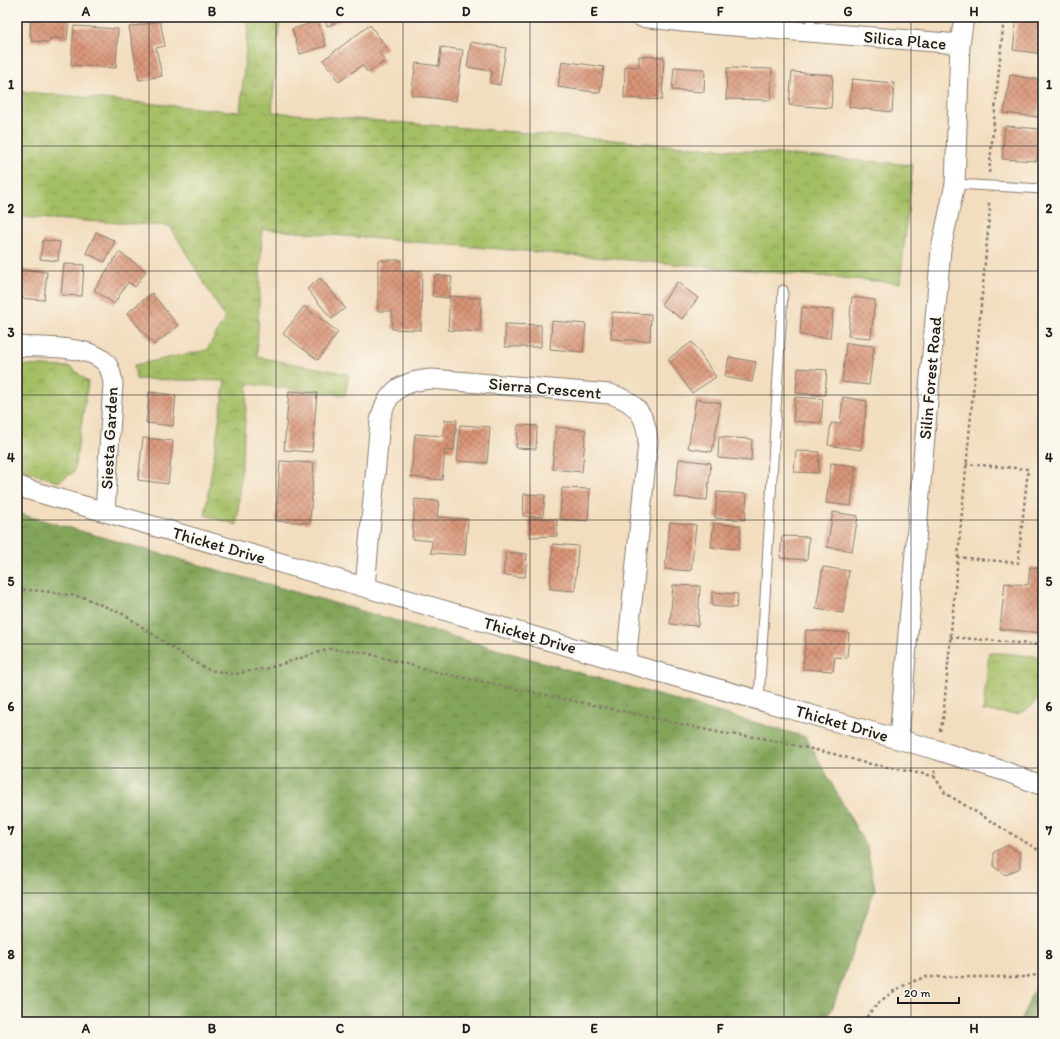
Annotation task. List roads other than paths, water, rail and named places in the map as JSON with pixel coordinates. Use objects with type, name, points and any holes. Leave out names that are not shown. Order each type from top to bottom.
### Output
[{"type":"street","name":"Silica Place","points":[[641,17],[811,25],[960,44]]},
{"type":"street","name":"Silin Forest Road","points":[[899,739],[941,249],[955,184],[960,44],[964,17]]},
{"type":"street","name":"Siesta Garden","points":[[17,346],[82,350],[95,355],[105,362],[111,371],[113,384],[105,512]]},
{"type":"street","name":"Sierra Crescent","points":[[365,587],[380,421],[386,401],[394,391],[416,380],[432,379],[610,394],[623,398],[632,404],[645,422],[648,431],[626,663]]},
{"type":"street","name":"Thicket Drive","points":[[17,485],[29,490],[626,663],[899,739],[1007,772],[1043,786]]},
{"type":"lane","points":[[955,184],[1043,189]]},
{"type":"lane","points":[[758,700],[783,290]]}]
